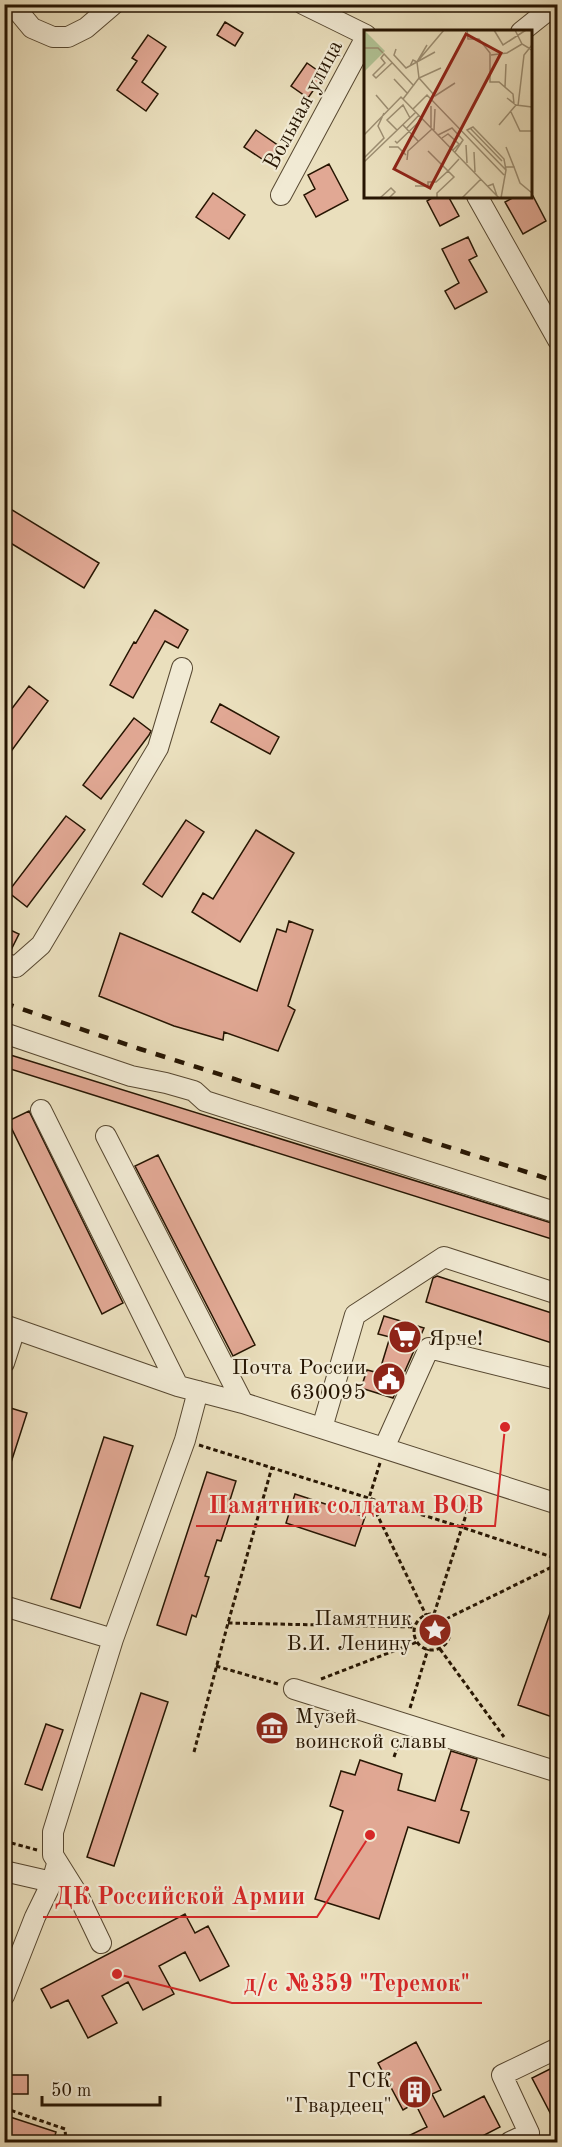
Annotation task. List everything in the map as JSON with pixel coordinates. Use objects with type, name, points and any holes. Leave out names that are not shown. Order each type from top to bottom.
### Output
[{"type":"street","points":[[12,4],[32,28],[53,37],[68,37],[86,28],[114,4]]},
{"type":"street","points":[[303,4],[364,35]]},
{"type":"street","points":[[523,30],[556,4]]},
{"type":"street","name":"Вольная улица","points":[[280,195],[364,40]]},
{"type":"street","points":[[478,198],[558,340]]},
{"type":"street","points":[[4,963],[16,968],[40,945],[158,748],[182,668]]},
{"type":"street","points":[[4,1033],[131,1076],[166,1083],[194,1092],[205,1101],[558,1213]]},
{"type":"street","points":[[41,1110],[178,1386]]},
{"type":"street","points":[[106,1136],[243,1402]]},
{"type":"street","points":[[322,1428],[355,1315],[444,1257],[558,1294]]},
{"type":"street","points":[[4,1363],[10,1327],[178,1386],[243,1402],[558,1504]]},
{"type":"street","points":[[384,1448],[429,1348],[558,1380]]},
{"type":"street","points":[[4,1996],[54,1867],[53,1832],[113,1640],[185,1440],[198,1391]]},
{"type":"street","points":[[4,1606],[113,1640]]},
{"type":"street","points":[[294,1689],[558,1773]]},
{"type":"street","points":[[4,1871],[54,1867]]},
{"type":"street","points":[[54,1867],[78,1895],[101,1943]]},
{"type":"street","points":[[510,2142],[529,2133],[502,2074],[558,2048]]},
{"type":"path","points":[[185,1440],[558,1559]]},
{"type":"path","points":[[384,1448],[369,1498],[426,1615]]},
{"type":"path","points":[[194,1752],[272,1467]]},
{"type":"path","points":[[434,1614],[478,1478]]},
{"type":"path","points":[[446,1619],[558,1564]]},
{"type":"path","points":[[434,1614],[446,1619],[451,1630],[448,1641],[440,1648],[428,1650],[417,1642],[415,1627],[419,1619],[426,1615],[434,1614]]},
{"type":"path","points":[[228,1623],[415,1627]]},
{"type":"path","points":[[216,1666],[294,1689],[417,1642]]},
{"type":"path","points":[[440,1648],[521,1761]]},
{"type":"path","points":[[394,1757],[428,1650]]},
{"type":"path","points":[[4,1841],[54,1867]]},
{"type":"path","points":[[4,2108],[65,2129],[66,2142]]},
{"type":"building","points":[[225,22],[243,33],[235,46],[217,35]]},
{"type":"building","points":[[148,35],[166,47],[142,82],[158,94],[146,111],[117,90],[137,61],[132,58]]},
{"type":"building","points":[[307,63],[324,75],[308,98],[291,86]]},
{"type":"building","points":[[256,130],[279,146],[268,163],[244,147]]},
{"type":"building","points":[[329,164],[348,200],[316,217],[304,195],[315,189],[308,175]]},
{"type":"building","points":[[213,193],[245,215],[229,239],[196,217]]},
{"type":"building","points":[[533,196],[546,221],[523,234],[505,202],[512,198],[532,198]]},
{"type":"building","points":[[432,198],[449,198],[459,216],[440,226],[427,201]]},
{"type":"building","points":[[468,237],[477,256],[469,260],[487,292],[455,309],[445,291],[459,283],[442,249]]},
{"type":"building","points":[[4,505],[99,563],[84,588],[4,539]]},
{"type":"building","points":[[155,610],[188,630],[178,648],[165,641],[133,698],[110,685]]},
{"type":"building","points":[[29,686],[48,701],[4,761],[4,719]]},
{"type":"building","points":[[220,704],[279,737],[270,754],[211,722]]},
{"type":"building","points":[[134,718],[151,731],[101,799],[83,785]]},
{"type":"building","points":[[66,816],[85,830],[27,907],[8,892]]},
{"type":"building","points":[[186,820],[204,832],[162,897],[143,884]]},
{"type":"building","points":[[256,830],[294,853],[240,942],[192,912],[203,893],[213,899]]},
{"type":"building","points":[[289,921],[313,930],[288,1006],[295,1010],[278,1051],[224,1032],[223,1040],[174,1026],[99,996],[120,933],[257,991],[277,929],[286,932]]},
{"type":"building","points":[[4,927],[19,934],[10,952],[4,951]]},
{"type":"building","points":[[4,1053],[558,1225],[558,1241],[4,1067]]},
{"type":"building","points":[[29,1111],[123,1303],[102,1314],[8,1121]]},
{"type":"building","points":[[158,1155],[255,1345],[233,1356],[135,1166]]},
{"type":"building","points":[[437,1276],[558,1315],[558,1345],[426,1302],[433,1278]]},
{"type":"building","points":[[384,1316],[424,1328],[393,1398],[361,1388],[367,1370],[379,1373],[390,1337],[378,1334]]},
{"type":"building","points":[[4,1406],[27,1413],[7,1475],[4,1475]]},
{"type":"building","points":[[104,1437],[133,1446],[80,1608],[51,1599]]},
{"type":"building","points":[[207,1472],[236,1481],[230,1500],[234,1502],[221,1541],[217,1540],[205,1576],[209,1577],[196,1617],[192,1615],[186,1635],[157,1625]]},
{"type":"building","points":[[295,1494],[365,1517],[355,1546],[286,1523]]},
{"type":"building","points":[[555,1599],[558,1600],[558,1719],[518,1705]]},
{"type":"building","points":[[141,1693],[168,1702],[114,1866],[87,1857]]},
{"type":"building","points":[[46,1724],[63,1730],[42,1790],[25,1784]]},
{"type":"building","points":[[451,1751],[477,1759],[461,1810],[469,1812],[459,1843],[408,1827],[379,1919],[315,1899],[343,1811],[330,1806],[341,1771],[355,1775],[360,1760],[402,1774],[398,1790],[435,1801]]},
{"type":"building","points":[[185,1914],[195,1933],[208,1926],[229,1966],[200,1981],[185,1952],[159,1966],[174,1994],[143,2010],[128,1982],[102,1996],[117,2023],[88,2038],[68,2000],[51,2008],[41,1989]]},
{"type":"building","name":"ГСК \"Гвардеец\"","points":[[416,2042],[441,2090],[432,2094],[444,2117],[484,2096],[500,2127],[471,2142],[396,2142],[427,2127],[415,2103],[403,2110],[378,2063]]},
{"type":"building","points":[[558,2065],[558,2128],[532,2078]]},
{"type":"building","points":[[9,2075],[28,2075],[28,2094],[8,2094]]},
{"type":"building","points":[[4,2115],[56,2132],[53,2142],[4,2142]]},
{"type":"railway","points":[[4,1003],[140,1049],[558,1182]]},
{"type":"place","name":"Ярче!","points":[[405,1337]]},
{"type":"place","name":"Почта России 630095","points":[[389,1379]]},
{"type":"place","name":"Памятник солдатам ВОВ","points":[[505,1427]]},
{"type":"place","name":"Памятник В.И. Ленину","points":[[435,1630]]},
{"type":"place","name":"Музей воинской славы","points":[[272,1728]]},
{"type":"place","name":"ДК Российской Армии","points":[[370,1835]]},
{"type":"place","name":"д/с №359 \"Теремок\"","points":[[117,1974]]},
{"type":"place","name":"ГСК \"Гвардеец\"","points":[[415,2092]]}]
